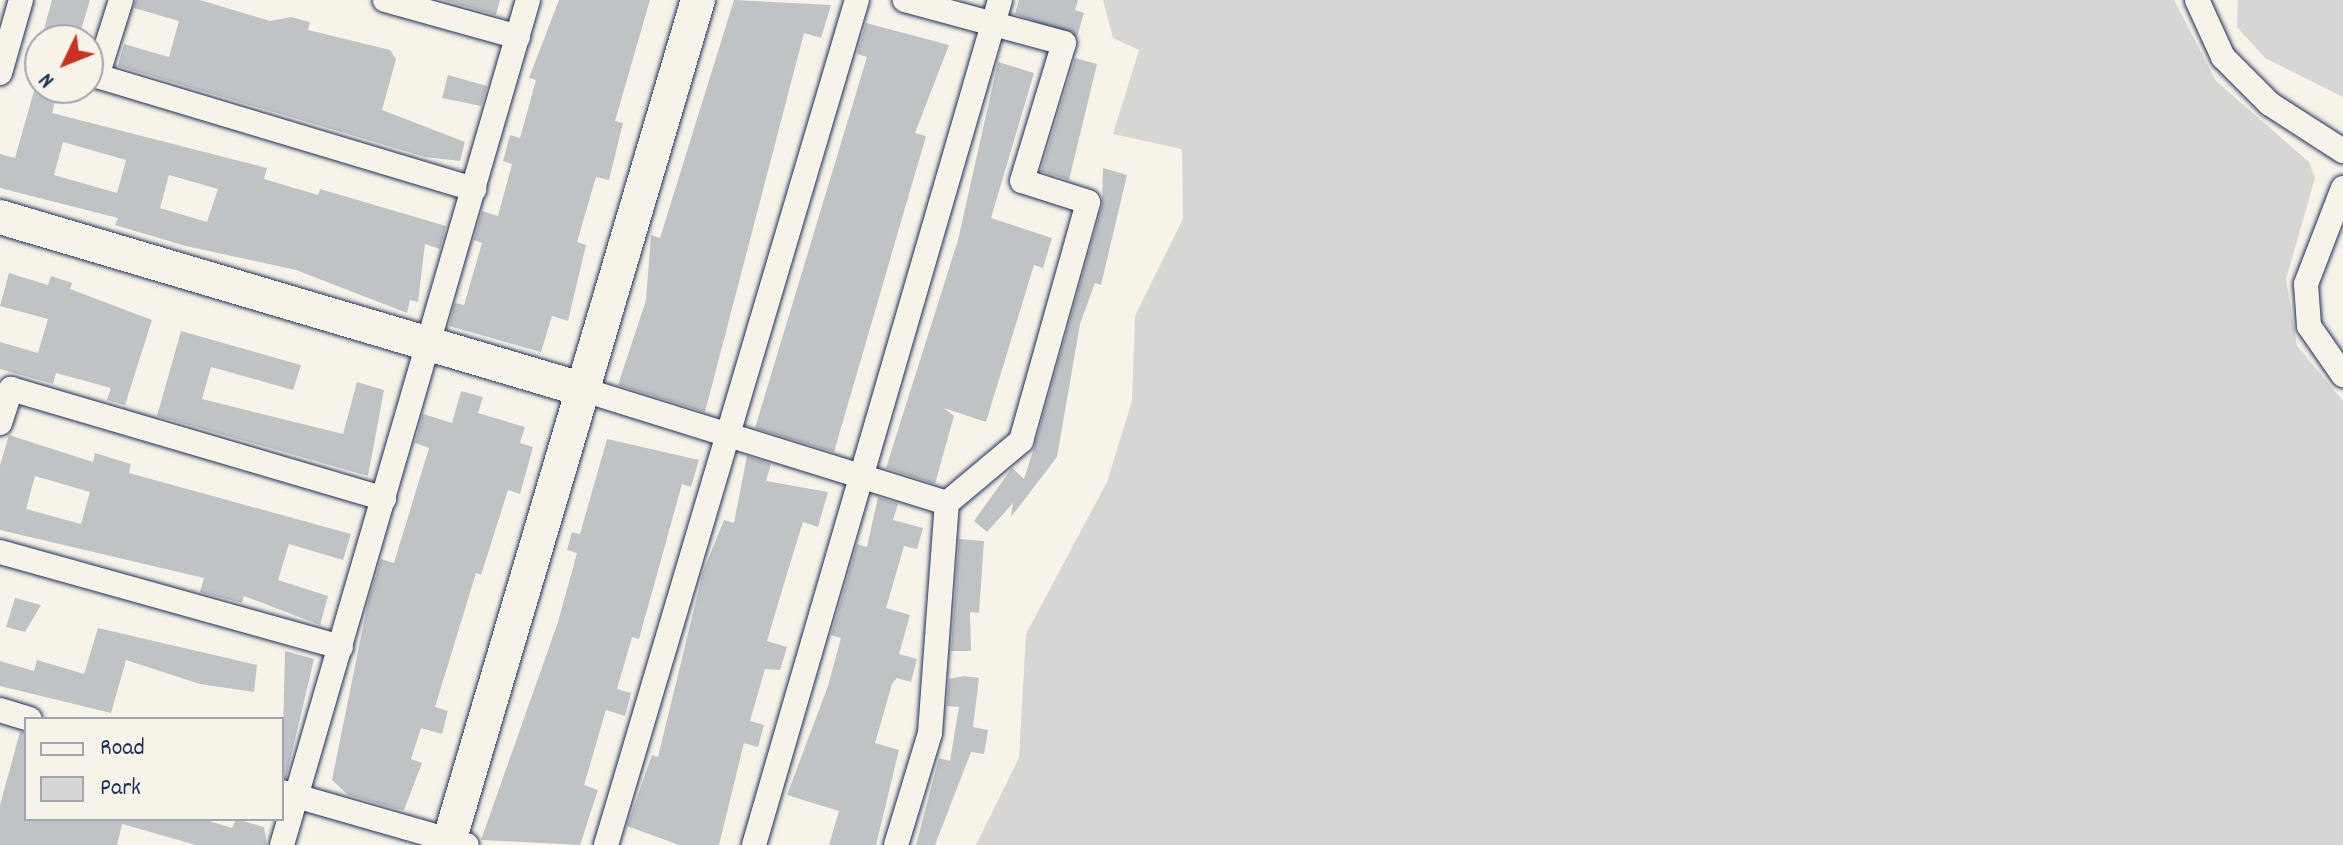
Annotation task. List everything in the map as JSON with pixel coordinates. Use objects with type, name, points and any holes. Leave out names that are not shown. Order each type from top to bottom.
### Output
[{"type":"street","points":[[0,73],[21,0]]},
{"type":"street","points":[[121,0],[97,76],[474,189]]},
{"type":"street","points":[[385,0],[518,37]]},
{"type":"street","points":[[282,845],[289,794],[341,647],[528,0]]},
{"type":"street","points":[[289,794],[455,843],[581,389],[698,0]]},
{"type":"street","points":[[606,845],[857,0]]},
{"type":"street","points":[[896,845],[930,733],[947,503],[1021,441],[1088,202],[1022,181],[1064,43],[905,0]]},
{"type":"street","points":[[754,845],[1000,0]]},
{"type":"street","points":[[2197,0],[2223,57],[2270,104],[2343,151]]},
{"type":"street","points":[[2343,188],[2306,284],[2309,326],[2343,375]]},
{"type":"street","points":[[0,217],[863,472],[947,503]]},
{"type":"street","points":[[0,423],[11,389],[384,499]]},
{"type":"street","points":[[0,552],[341,647]]},
{"type":"street","points":[[0,710],[24,717]]},
{"type":"green space","points":[[1103,0],[2174,0],[2216,81],[2309,162],[2315,178],[2286,279],[2297,346],[2343,401],[2343,845],[976,845],[1019,758],[1026,634],[1107,482],[1132,401],[1135,316],[1183,219],[1182,149],[1113,134],[1139,50],[1113,38]]},
{"type":"green space","points":[[2238,0],[2343,0],[2343,97],[2265,58],[2237,27]]},
{"type":"building","points":[[52,0],[90,0],[83,24],[45,24]]},
{"type":"building","points":[[136,0],[200,0],[270,21],[291,17],[310,22],[308,30],[390,50],[396,59],[382,110],[465,142],[460,161],[425,157],[118,66],[124,44],[169,57],[179,21],[134,8]]},
{"type":"building","points":[[443,0],[500,0],[496,15]]},
{"type":"building","points":[[559,0],[650,0],[615,121],[623,123],[609,180],[596,177],[577,242],[586,245],[568,321],[552,316],[541,352],[449,326],[455,303],[464,305],[482,243],[474,240],[482,211],[498,216],[512,164],[503,161],[510,135],[520,138],[536,80],[529,78]]},
{"type":"building","points":[[734,0],[831,5],[821,38],[804,33],[705,412],[618,385],[646,300],[651,235],[660,238]]},
{"type":"building","points":[[1019,0],[1078,0],[1075,10],[1084,13],[1077,37],[1015,14]]},
{"type":"building","points":[[866,23],[949,45],[915,133],[926,136],[834,452],[755,428],[867,57],[857,54]]},
{"type":"building","points":[[1075,58],[1097,64],[1069,180],[1041,171]]},
{"type":"building","points":[[998,62],[1034,73],[991,218],[1052,238],[1043,268],[1034,265],[986,422],[944,408],[954,416],[935,484],[886,468],[958,240]]},
{"type":"building","points":[[448,75],[487,86],[481,106],[442,98]]},
{"type":"building","points":[[30,104],[54,104],[52,113],[267,168],[264,179],[318,195],[320,189],[446,226],[440,249],[425,244],[418,302],[410,300],[407,313],[296,270],[186,246],[115,225],[118,218],[0,188],[0,154],[15,158]],"holes":[[[63,142],[126,160],[117,193],[54,175]],[[169,175],[218,189],[207,222],[160,208]]]},
{"type":"building","points":[[1103,168],[1127,175],[1101,285],[1095,283],[1080,324],[1057,457],[1011,517],[1013,503],[987,532],[974,521],[1012,468],[1024,479],[1035,445],[1102,206]]},
{"type":"building","points":[[9,273],[48,285],[51,276],[72,283],[70,289],[152,320],[125,405],[107,400],[111,388],[56,373],[53,384],[0,369],[0,342],[38,353],[48,319],[0,306]]},
{"type":"building","points":[[181,331],[301,365],[293,390],[211,367],[202,399],[343,434],[357,382],[384,390],[368,476],[157,416]]},
{"type":"building","points":[[461,391],[483,397],[478,413],[525,427],[520,443],[533,447],[520,494],[508,490],[481,575],[476,573],[435,707],[448,711],[442,734],[421,728],[411,759],[422,763],[404,810],[397,809],[348,795],[332,780],[368,602],[381,559],[394,563],[429,448],[415,443],[423,414],[452,423]]},
{"type":"building","points":[[9,435],[93,462],[95,453],[131,464],[129,473],[351,534],[343,560],[289,544],[278,580],[328,596],[320,625],[244,596],[242,603],[200,592],[204,578],[0,530],[0,465]],"holes":[[[35,476],[90,492],[81,524],[26,509]]]},
{"type":"building","points":[[607,439],[699,460],[691,487],[682,484],[639,639],[632,637],[617,689],[631,693],[625,716],[606,710],[584,785],[598,790],[580,845],[481,840],[558,622],[577,553],[567,550],[572,532],[580,534]]},
{"type":"building","points":[[747,456],[771,464],[766,481],[828,492],[818,527],[803,522],[789,567],[767,641],[787,647],[780,670],[765,669],[750,721],[764,725],[758,747],[744,743],[719,845],[679,845],[627,826],[652,755],[658,757],[703,572],[724,520],[734,523]]},
{"type":"building","points":[[878,497],[898,504],[893,520],[923,528],[917,549],[904,546],[886,608],[910,615],[899,654],[917,659],[911,682],[897,678],[892,684],[875,743],[899,750],[876,845],[829,845],[839,811],[787,795],[828,686],[841,638],[831,635],[857,544],[867,547]]},
{"type":"building","points":[[959,539],[984,541],[979,613],[970,612],[971,651],[951,651]]},
{"type":"building","points":[[15,598],[41,605],[25,632],[6,627]]},
{"type":"building","points":[[98,628],[257,665],[254,692],[200,684],[126,660],[111,713],[0,686],[0,661],[34,671],[37,660],[84,674]]},
{"type":"building","points":[[285,651],[314,659],[286,778]]},
{"type":"building","points":[[964,676],[979,678],[973,727],[988,730],[984,754],[971,752],[935,845],[916,845],[939,758],[950,761],[959,707],[947,706],[949,679]]},
{"type":"building","points":[[20,732],[24,733],[24,821],[209,821],[232,828],[235,821],[243,821],[264,827],[267,845],[196,845],[122,824],[117,845],[0,845],[0,805]]}]
